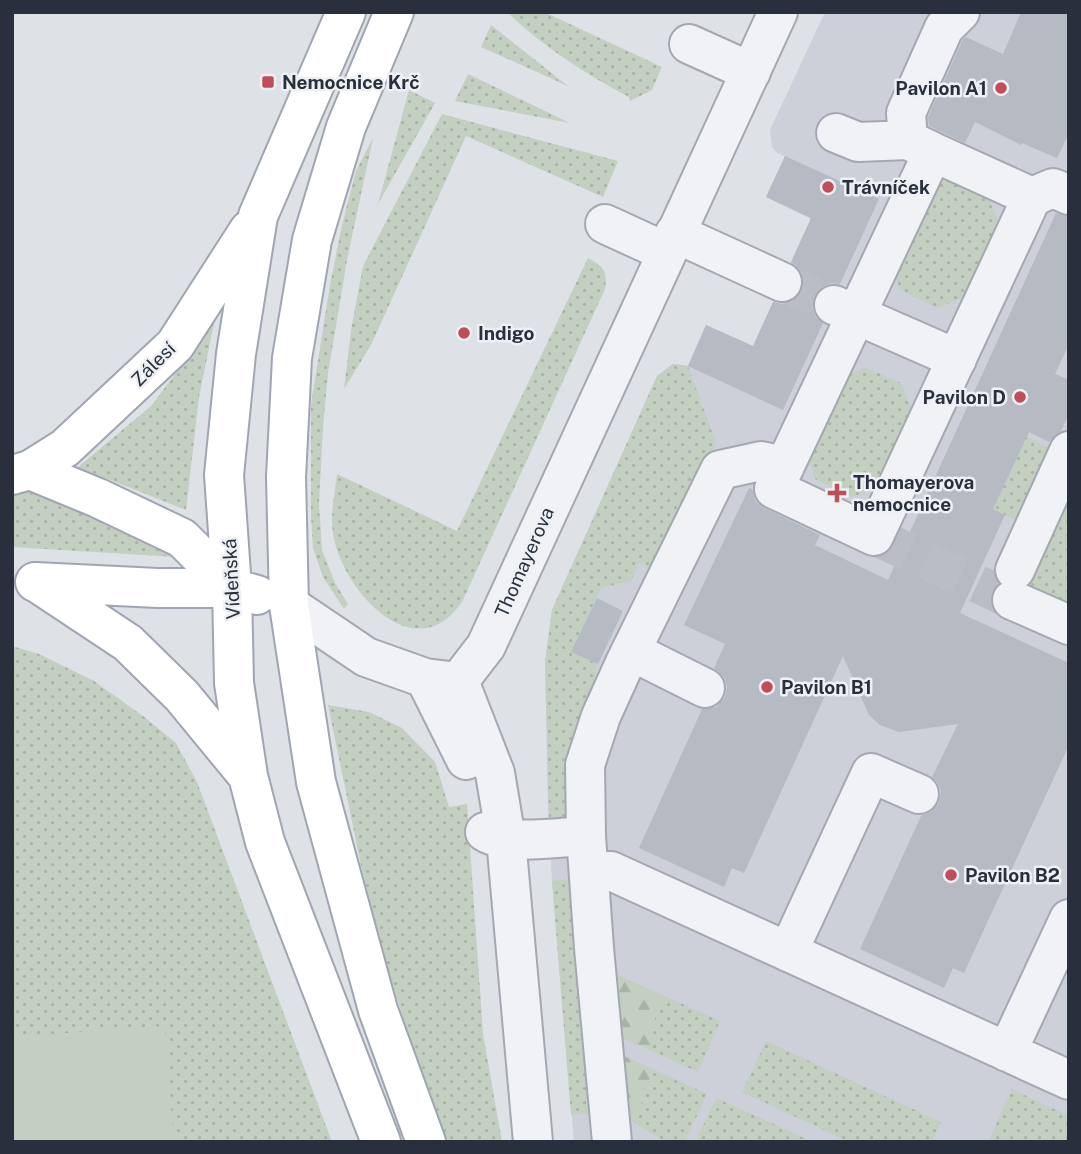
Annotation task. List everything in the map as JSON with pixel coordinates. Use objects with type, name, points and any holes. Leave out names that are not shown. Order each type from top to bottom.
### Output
[{"type":"main road","name":"Vídeňská","points":[[346,12],[258,216],[236,354],[224,475],[232,588],[234,683],[248,776],[265,842],[381,1142]]},
{"type":"main road","points":[[394,12],[346,127],[312,240],[291,372],[286,477],[289,605],[316,782],[378,1010],[426,1142]]},
{"type":"main road","name":"Zálesí","points":[[21,473],[65,448],[175,345],[258,216]]},
{"type":"main road","points":[[21,473],[98,498],[182,538],[232,588]]},
{"type":"main road","points":[[24,580],[158,588],[232,588],[289,605]]},
{"type":"main road","points":[[24,580],[128,643],[182,696],[248,776]]},
{"type":"street","name":"Thomayerova","points":[[442,680],[486,646],[778,12]]},
{"type":"street","points":[[836,133],[858,142],[920,146],[1050,196],[957,359],[874,536],[774,489],[844,310],[920,146],[906,113],[944,28],[960,12]]},
{"type":"street","points":[[689,44],[751,72]]},
{"type":"street","points":[[605,224],[671,243],[782,282]]},
{"type":"street","points":[[844,310],[957,359]]},
{"type":"street","points":[[1069,451],[1014,585],[1069,625]]},
{"type":"street","points":[[612,1142],[596,975],[585,765],[601,716],[720,470],[761,461],[785,466]]},
{"type":"street","points":[[289,605],[354,650],[442,680],[495,773],[506,839],[533,1142]]},
{"type":"street","points":[[631,651],[705,688]]},
{"type":"street","points":[[788,952],[871,773],[919,794]]},
{"type":"street","points":[[506,839],[588,855],[611,871],[1069,1080]]},
{"type":"street","points":[[1007,1052],[1069,919]]},
{"type":"shaded area","name":"Thomayerova nemocnice","points":[[825,12],[1069,12],[1069,1142],[574,1142],[548,805],[545,662],[552,610],[657,376],[673,364],[688,366],[706,325],[753,346],[811,219],[766,197],[785,156],[772,147],[770,130]]},
{"type":"green space","points":[[507,12],[544,12],[662,67],[652,90],[630,101],[629,97],[549,48]]},
{"type":"green space","points":[[491,25],[568,86],[481,47]]},
{"type":"green space","points":[[468,74],[570,123],[455,101]]},
{"type":"green space","points":[[409,90],[435,103],[378,204]]},
{"type":"green space","points":[[442,114],[618,161],[603,197],[466,136],[371,345],[344,389],[363,266]]},
{"type":"green space","points":[[373,138],[347,260],[328,373],[323,427],[319,504],[322,550],[335,583],[348,604],[344,609],[323,577],[313,548],[311,405],[342,225],[356,171]]},
{"type":"green space","points":[[951,179],[987,194],[999,224],[964,297],[938,308],[900,290],[891,263],[927,190]]},
{"type":"green space","points":[[588,258],[603,270],[606,278],[605,289],[463,600],[445,620],[424,628],[404,626],[384,615],[366,598],[350,578],[339,555],[332,526],[337,474],[457,531]]},
{"type":"green space","points":[[214,323],[199,397],[186,510],[78,467],[151,406]]},
{"type":"green space","points":[[673,364],[688,366],[716,443],[654,571],[639,563],[631,581],[601,588],[572,652],[598,664],[581,732],[575,820],[549,825],[545,662],[552,610],[657,376]]},
{"type":"green space","points":[[865,367],[901,383],[913,413],[879,486],[853,497],[815,479],[806,451],[841,379]]},
{"type":"green space","points":[[1026,437],[1058,452],[1024,524],[993,509]]},
{"type":"green space","points":[[1069,483],[1069,610],[1020,588]]},
{"type":"green space","points":[[32,490],[193,558],[12,547],[12,495]]},
{"type":"green space","points":[[12,646],[39,654],[94,681],[176,743],[197,782],[332,1142],[12,1142]]},
{"type":"green space","points":[[328,705],[369,712],[402,728],[435,762],[449,807],[467,804],[483,1034],[502,1142],[443,1142],[389,973],[362,870]]},
{"type":"green space","points":[[573,879],[592,1113],[571,1115],[552,881]]},
{"type":"green space","points":[[609,971],[669,998],[655,1015],[652,1051],[614,1034]]},
{"type":"green space","points":[[669,998],[720,1021],[698,1072],[652,1051],[655,1015]]},
{"type":"green space","points":[[165,1026],[174,1142],[14,1142],[12,1037]]},
{"type":"green space","points":[[766,1041],[941,1122],[932,1142],[849,1142],[742,1092]]},
{"type":"green space","points":[[615,1052],[653,1069],[634,1123],[627,1116]]},
{"type":"green space","points":[[653,1069],[707,1094],[685,1142],[666,1142],[634,1123]]},
{"type":"green space","points":[[1012,1089],[1069,1116],[1069,1142],[988,1142]]},
{"type":"green space","points":[[716,1098],[813,1142],[699,1142],[698,1136]]},
{"type":"building","name":"Pavilon A1","points":[[1021,12],[1069,12],[1069,133],[1057,158],[1022,143],[1021,145],[975,122],[965,143],[929,126],[928,117],[962,41],[966,37],[1003,54]]},
{"type":"building","points":[[785,156],[879,199],[840,284],[831,283],[822,287],[814,296],[812,308],[823,323],[783,410],[688,366],[706,325],[753,346],[773,302],[783,304],[794,300],[802,290],[804,281],[800,270],[791,262],[811,218],[766,197]]},
{"type":"building","points":[[1056,213],[1069,216],[1069,344],[1055,374],[1069,380],[1069,414],[1061,431],[1049,442],[1029,432],[993,509],[1005,515],[960,613],[1069,663],[1069,745],[964,973],[953,968],[944,988],[860,949],[921,816],[931,812],[939,803],[941,791],[932,777],[958,724],[899,732],[880,725],[869,715],[843,656],[744,873],[732,868],[724,887],[639,848],[702,709],[716,707],[725,697],[727,687],[724,677],[714,668],[725,644],[684,625],[749,488],[752,489],[756,502],[764,508],[820,535],[815,545],[888,580]]},
{"type":"building","points":[[597,598],[623,611],[598,664],[571,652]]},
{"type":"tunnel","points":[[782,282],[831,304]]},
{"type":"tunnel","points":[[874,536],[1012,600]]},
{"type":"place","name":"Nemocnice Krč","points":[[268,82]]},
{"type":"place","name":"Pavilon A1","points":[[1001,88]]},
{"type":"place","name":"Trávníček","points":[[828,187]]},
{"type":"place","name":"Indigo","points":[[464,333]]},
{"type":"place","name":"Pavilon D","points":[[1020,397]]},
{"type":"place","name":"Thomayerova nemocnice","points":[[837,493]]},
{"type":"place","name":"Pavilon B1","points":[[767,687]]},
{"type":"place","name":"Pavilon B2","points":[[951,875]]}]
